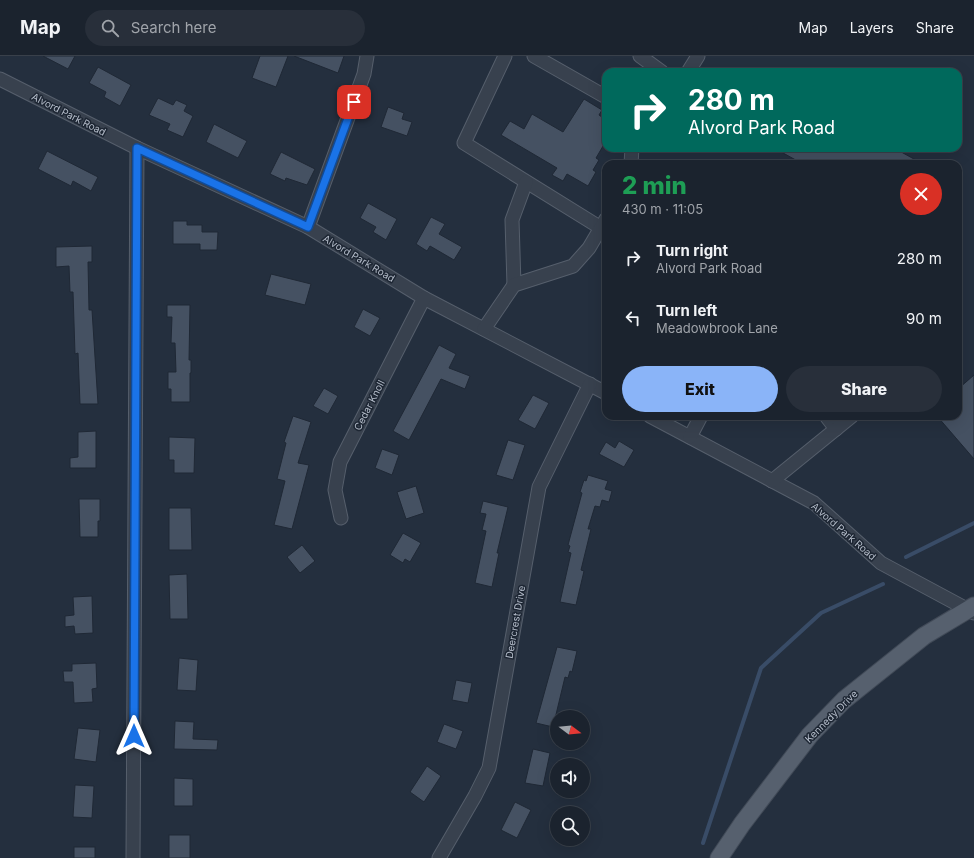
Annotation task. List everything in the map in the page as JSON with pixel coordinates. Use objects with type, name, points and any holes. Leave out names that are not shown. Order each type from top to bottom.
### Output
[{"type":"main road","name":"Kennedy Drive","points":[[719,858],[742,824],[810,734],[840,705],[924,636],[972,609]]},
{"type":"street","points":[[308,227],[364,74],[367,56]]},
{"type":"street","points":[[505,56],[464,143],[526,182],[602,223]]},
{"type":"street","points":[[534,56],[602,95]]},
{"type":"street","points":[[640,56],[656,68]]},
{"type":"street","points":[[690,68],[698,56]]},
{"type":"street","name":"Alvord Park Road","points":[[0,79],[137,148],[308,227],[424,298],[602,391]]},
{"type":"street","points":[[133,858],[137,148]]},
{"type":"street","points":[[484,329],[514,285],[512,220],[526,182]]},
{"type":"street","points":[[514,285],[573,266],[589,248],[602,226]]},
{"type":"street","name":"Cedar Knoll","points":[[341,518],[335,490],[340,462],[424,298]]},
{"type":"street","name":"Deercrest Drive","points":[[439,858],[489,768],[539,486],[590,384]]},
{"type":"street","name":"Alvord Park Road","points":[[658,420],[814,503],[881,563],[972,609]]},
{"type":"street","points":[[690,437],[699,420]]},
{"type":"street","points":[[829,420],[836,429]]},
{"type":"street","points":[[772,481],[847,420]]},
{"type":"building","points":[[43,56],[75,56],[68,69]]},
{"type":"building","points":[[260,56],[288,56],[276,87],[252,78]]},
{"type":"building","points":[[294,56],[344,56],[338,73]]},
{"type":"building","points":[[98,67],[131,85],[120,106],[104,97],[106,92],[89,83]]},
{"type":"building","points":[[158,98],[173,105],[176,100],[187,105],[184,111],[193,116],[183,137],[167,130],[170,124],[149,115]]},
{"type":"building","points":[[584,99],[602,110],[599,115],[602,117],[602,148],[596,158],[599,160],[593,170],[596,172],[588,186],[567,174],[563,181],[552,175],[557,168],[501,135],[510,121],[524,129],[532,114],[563,132]]},
{"type":"building","points":[[388,107],[404,113],[402,119],[412,122],[407,136],[381,127]]},
{"type":"building","points":[[214,124],[247,141],[238,158],[206,142]]},
{"type":"building","points":[[47,151],[98,177],[91,191],[73,181],[71,186],[38,169]]},
{"type":"building","points":[[281,152],[315,169],[307,185],[286,178],[285,181],[270,174]]},
{"type":"building","points":[[781,152],[901,152],[916,160],[796,160]]},
{"type":"building","points":[[368,203],[397,219],[386,240],[373,232],[376,227],[360,218]]},
{"type":"building","points":[[431,217],[445,224],[439,234],[462,247],[454,260],[430,246],[427,251],[416,244]]},
{"type":"building","points":[[173,221],[187,221],[187,225],[202,225],[202,232],[218,232],[217,250],[200,250],[200,244],[173,244]]},
{"type":"building","points":[[92,246],[92,262],[88,262],[89,310],[92,310],[98,404],[80,404],[78,353],[75,354],[73,292],[70,292],[69,266],[56,267],[56,247]]},
{"type":"building","points":[[271,274],[311,284],[305,305],[265,295]]},
{"type":"building","points":[[167,305],[190,305],[190,402],[171,402],[171,389],[168,389],[168,372],[176,372],[175,343],[171,343],[172,317],[167,317]]},
{"type":"building","points":[[363,309],[380,318],[370,336],[354,327]]},
{"type":"building","points":[[439,345],[456,354],[449,368],[470,376],[465,389],[441,379],[409,440],[393,431]]},
{"type":"building","points":[[974,375],[974,459],[940,420],[962,420],[962,386]]},
{"type":"building","points":[[324,388],[338,396],[328,414],[313,406]]},
{"type":"building","points":[[533,395],[549,403],[535,429],[518,420]]},
{"type":"building","points":[[293,416],[311,422],[298,463],[309,465],[292,529],[274,525],[285,481],[277,479],[286,443],[284,442]]},
{"type":"building","points":[[96,431],[96,468],[70,468],[70,458],[78,457],[78,432]]},
{"type":"building","points":[[169,437],[195,438],[194,473],[174,473],[174,460],[169,460]]},
{"type":"building","points":[[508,440],[525,445],[513,480],[496,475]]},
{"type":"building","points":[[619,441],[634,450],[624,467],[599,454],[606,442],[615,448]]},
{"type":"building","points":[[382,449],[399,455],[392,475],[375,468]]},
{"type":"building","points":[[588,475],[608,481],[605,489],[612,491],[609,502],[602,500],[600,507],[595,506],[588,529],[591,529],[581,570],[584,571],[576,605],[560,602],[571,553],[568,552],[570,546],[568,545],[582,493],[580,492],[584,480],[586,481]]},
{"type":"building","points":[[416,486],[424,513],[406,519],[397,492]]},
{"type":"building","points":[[79,499],[100,499],[98,537],[80,537]]},
{"type":"building","points":[[483,501],[508,507],[497,553],[499,553],[492,587],[475,583],[486,531],[482,530],[486,514],[480,513]]},
{"type":"building","points":[[169,508],[191,508],[192,550],[169,550]]},
{"type":"building","points":[[403,533],[421,543],[410,562],[405,559],[403,563],[390,555]]},
{"type":"building","points":[[302,545],[315,561],[300,573],[287,557]]},
{"type":"building","points":[[187,574],[188,619],[170,619],[169,575]]},
{"type":"building","points":[[92,596],[93,633],[75,634],[74,626],[65,627],[65,616],[74,615],[73,597]]},
{"type":"building","points":[[557,647],[577,651],[572,672],[570,671],[568,678],[565,677],[557,710],[550,710],[550,726],[536,723]]},
{"type":"building","points":[[179,658],[198,660],[196,691],[177,690]]},
{"type":"building","points":[[96,663],[97,688],[92,689],[93,702],[74,703],[73,682],[64,682],[63,671],[72,671],[72,664]]},
{"type":"building","points":[[456,680],[472,683],[468,703],[452,700]]},
{"type":"building","points":[[175,721],[194,722],[193,739],[218,740],[217,750],[174,749]]},
{"type":"building","points":[[444,724],[463,731],[456,749],[437,742]]},
{"type":"building","points":[[78,728],[100,730],[96,762],[74,759]]},
{"type":"building","points":[[533,749],[550,753],[543,786],[525,783]]},
{"type":"building","points":[[427,766],[441,776],[424,802],[410,792]]},
{"type":"building","points":[[174,778],[193,779],[193,806],[174,806]]},
{"type":"building","points":[[75,785],[94,786],[92,818],[73,817]]},
{"type":"building","points":[[515,802],[531,810],[517,838],[501,830]]},
{"type":"building","points":[[169,835],[190,835],[190,858],[169,858]]},
{"type":"building","points":[[74,847],[95,847],[95,858],[74,858]]},
{"type":"waterway","points":[[906,557],[974,523]]},
{"type":"waterway","points":[[703,843],[761,668],[821,613],[883,584]]},
{"type":"route","points":[[134,736],[136,584],[137,148],[308,227],[354,102]]}]
